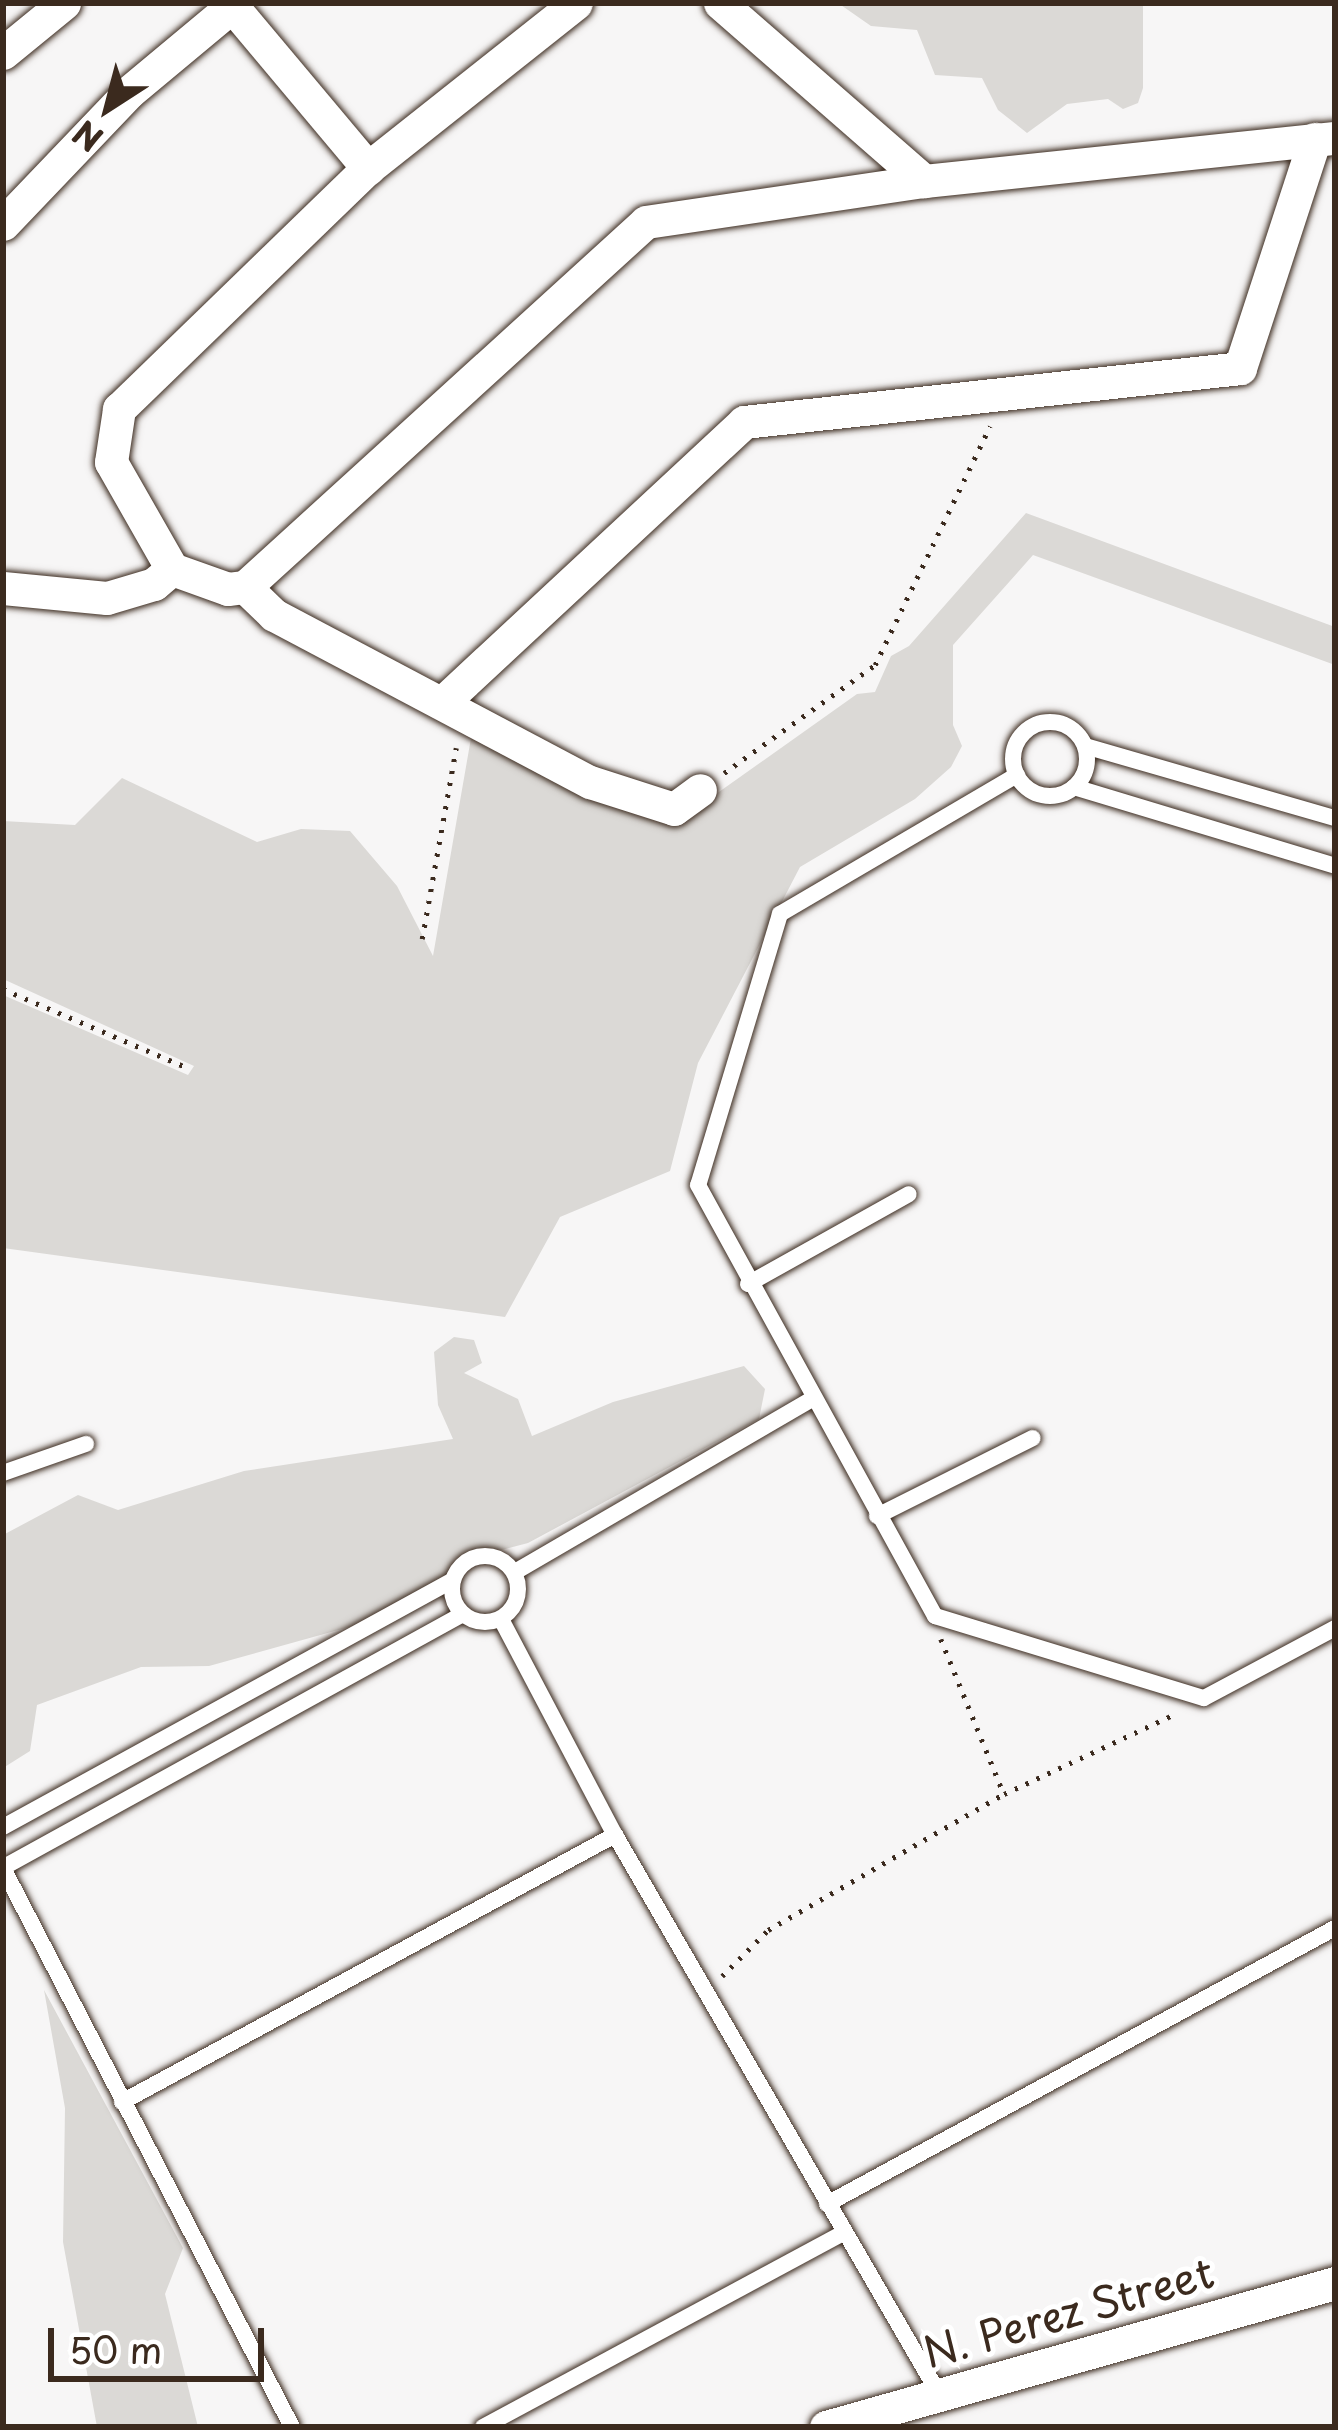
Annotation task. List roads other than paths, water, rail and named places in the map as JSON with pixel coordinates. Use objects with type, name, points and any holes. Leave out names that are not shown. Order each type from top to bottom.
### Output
[{"type":"street","points":[[444,700],[744,422],[1240,368],[1325,139],[924,181],[646,222],[245,586],[228,589],[172,568],[111,461],[118,409],[368,168],[576,3]]},
{"type":"street","points":[[720,3],[924,181]]},
{"type":"street","points":[[3,53],[60,5]]},
{"type":"street","points":[[3,224],[130,92],[234,5],[368,168]]},
{"type":"street","points":[[3,588],[107,598],[154,584],[172,568]]},
{"type":"street","points":[[245,586],[274,615],[444,700],[590,782],[674,809],[700,790]]},
{"type":"street","name":"N. Perez Street","points":[[826,2427],[1335,2283]]},
{"type":"lane","points":[[1335,818],[1084,746],[1058,723],[1035,725],[1014,752],[1017,776],[1043,795],[1074,788],[1335,866]]},
{"type":"lane","points":[[1074,788],[1086,768],[1084,746]]},
{"type":"lane","points":[[1017,776],[780,914],[698,1186],[811,1400],[935,1616],[1204,1698],[1335,1628]]},
{"type":"lane","points":[[748,1284],[909,1194]]},
{"type":"lane","points":[[515,1572],[811,1400]]},
{"type":"lane","points":[[877,1516],[1033,1438]]},
{"type":"lane","points":[[3,1473],[86,1444]]},
{"type":"lane","points":[[3,1827],[453,1580],[479,1556],[515,1572]]},
{"type":"lane","points":[[501,1619],[518,1599],[515,1572]]},
{"type":"lane","points":[[453,1580],[463,1614]]},
{"type":"lane","points":[[292,2427],[3,1868],[463,1614],[501,1619]]},
{"type":"lane","points":[[501,1619],[615,1835],[939,2393]]},
{"type":"lane","points":[[122,2102],[615,1835]]},
{"type":"lane","points":[[826,2204],[1335,1928]]},
{"type":"lane","points":[[483,2427],[843,2233]]}]
